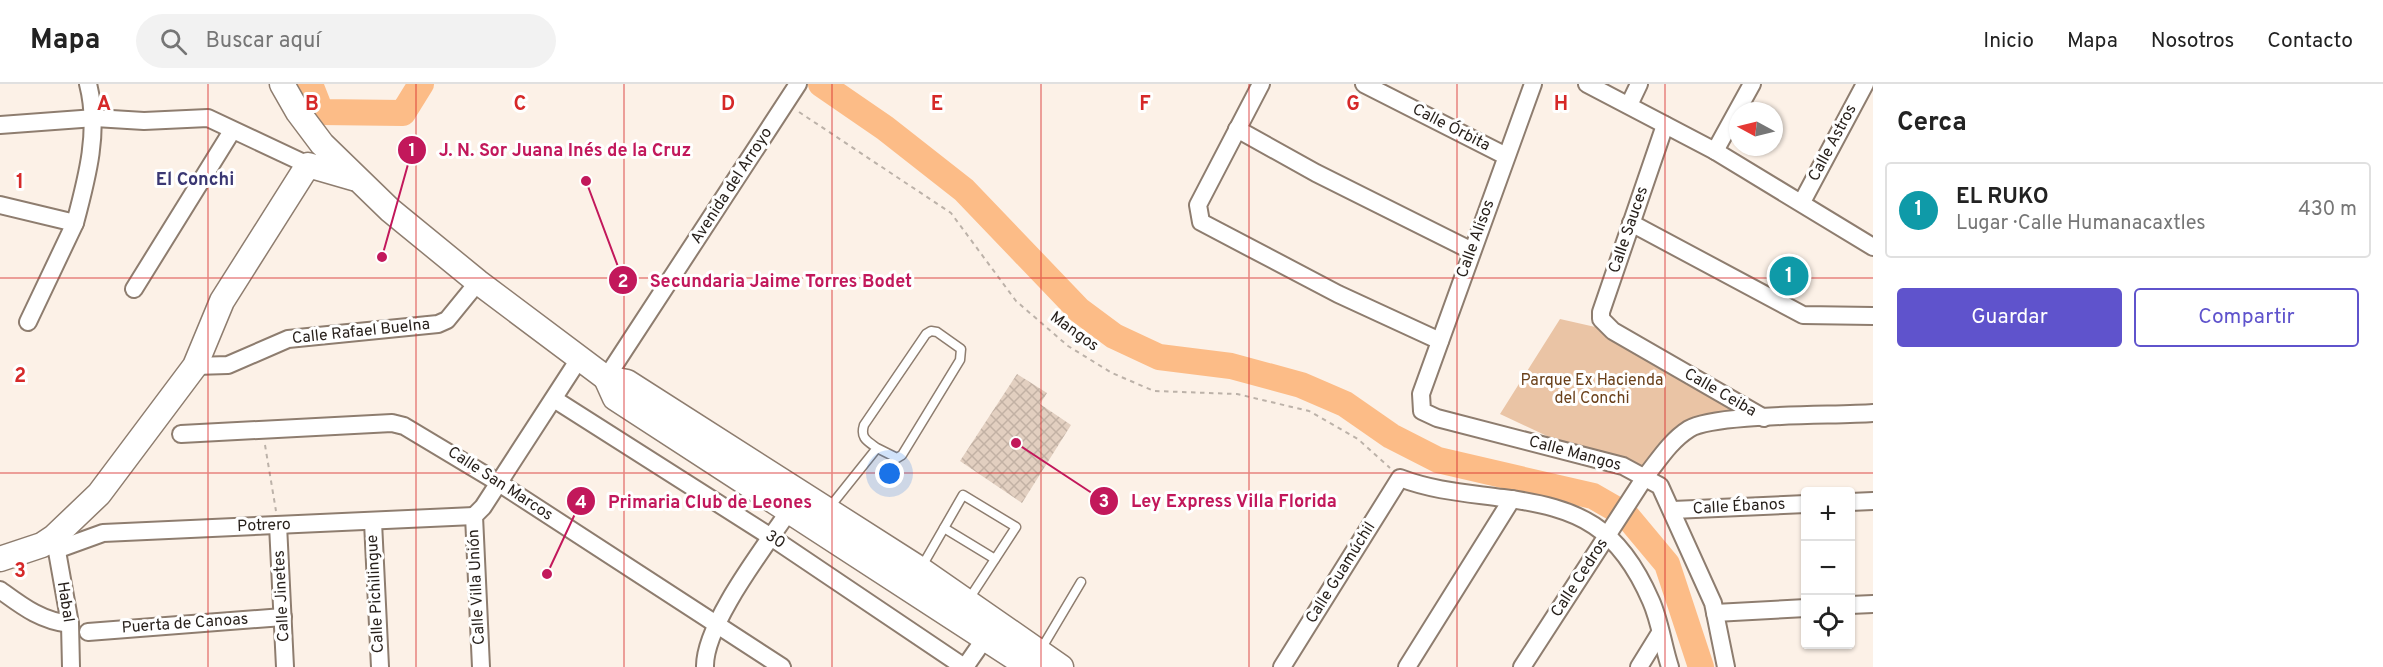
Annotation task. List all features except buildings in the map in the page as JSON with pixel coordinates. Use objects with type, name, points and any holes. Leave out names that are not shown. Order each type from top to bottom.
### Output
[{"type":"street","points":[[28,322],[75,223],[85,181],[94,118],[88,84]]},
{"type":"street","points":[[282,84],[298,112],[322,144],[356,179],[478,282],[606,378],[627,382],[920,569],[967,602],[990,630]]},
{"type":"street","name":"Avenida del Arroyo","points":[[606,378],[798,84]]},
{"type":"street","points":[[1261,84],[1198,205],[1202,222],[1338,294],[1440,341]]},
{"type":"street","name":"Calle Órbita","points":[[1364,84],[1506,156]]},
{"type":"street","name":"Calle Alisos","points":[[1421,394],[1533,84]]},
{"type":"street","points":[[1587,84],[1715,151],[1873,247]]},
{"type":"street","points":[[1629,105],[1639,84]]},
{"type":"street","points":[[1715,151],[1752,84]]},
{"type":"street","name":"Calle Astros","points":[[1802,202],[1865,84]]},
{"type":"street","points":[[0,125],[94,118],[144,121],[208,118],[308,165],[356,179]]},
{"type":"street","name":"Calle Sauces","points":[[1613,331],[1604,325],[1601,312],[1665,125]]},
{"type":"street","points":[[1237,129],[1316,173],[1472,250]]},
{"type":"street","points":[[135,290],[232,131]]},
{"type":"street","points":[[0,559],[55,543],[99,494],[195,366],[222,301],[308,165]]},
{"type":"street","points":[[0,205],[75,223]]},
{"type":"street","points":[[1631,223],[1803,315],[1873,316]]},
{"type":"street","name":"Calle Rafael Buelna","points":[[195,366],[228,365],[288,339],[438,324],[447,320],[478,282]]},
{"type":"street","name":"Calle Ceiba","points":[[1613,331],[1765,418]]},
{"type":"street","name":"Calle Villa Unión","points":[[481,667],[474,516],[499,483],[579,359]]},
{"type":"street","points":[[606,378],[615,398],[789,511],[990,630],[1034,660],[1061,667]]},
{"type":"street","name":"Calle Mangos","points":[[1421,394],[1422,411],[1427,415],[1623,466],[1642,483],[1660,486],[1673,510],[1716,613],[1726,667]]},
{"type":"street","name":"30","points":[[554,399],[771,537],[964,667]]},
{"type":"street","name":"Calle Ceiba","points":[[1642,483],[1665,451],[1689,429],[1715,421],[1873,413]]},
{"type":"street","name":"Calle San Marcos","points":[[181,434],[392,423],[404,426],[499,483],[782,667]]},
{"type":"street","points":[[1400,478],[1449,493],[1538,502],[1611,530],[1652,602],[1670,667]]},
{"type":"street","name":"Calle Guamúchil","points":[[1282,667],[1400,478]]},
{"type":"street","name":"Calle Cedros","points":[[1522,667],[1642,483]]},
{"type":"street","points":[[1407,667],[1512,499]]},
{"type":"street","points":[[1855,502],[1873,501]]},
{"type":"street","name":"Calle Ébanos","points":[[1673,510],[1801,504]]},
{"type":"street","points":[[705,667],[706,649],[716,625],[789,511]]},
{"type":"street","name":"Potrero","points":[[55,543],[102,533],[474,516]]},
{"type":"street","name":"Calle Pichilingue","points":[[373,522],[380,667]]},
{"type":"street","name":"Calle Jinetes","points":[[278,525],[285,667]]},
{"type":"street","name":"Habal","points":[[55,543],[70,624],[71,667]]},
{"type":"street","points":[[0,590],[37,616],[52,622],[70,624]]},
{"type":"street","points":[[1855,606],[1873,604]]},
{"type":"street","points":[[1716,613],[1801,608]]},
{"type":"street","name":"Puerta de Canoas","points":[[88,632],[283,617]]},
{"type":"street","points":[[964,667],[990,630]]},
{"type":"street","points":[[1639,667],[1660,633]]},
{"type":"lane","points":[[931,331],[937,332],[961,349],[960,360],[902,455],[897,458],[890,457],[877,448],[864,438],[862,433],[864,425],[926,334],[931,331]]},
{"type":"lane","points":[[828,510],[877,448]]},
{"type":"lane","points":[[920,569],[963,495],[1016,527],[967,602]]},
{"type":"lane","points":[[944,528],[996,559]]},
{"type":"lane","points":[[1034,660],[1081,582]]},
{"type":"path","name":"Mangos","points":[[786,104],[951,213],[1016,301],[1068,346],[1112,373],[1154,391],[1237,394],[1309,411],[1358,439],[1400,478]]},
{"type":"path","points":[[263,430],[278,525]]},
{"type":"green space","name":"Parque Ex Hacienda del Conchi","points":[[1560,319],[1613,331],[1765,418],[1699,425],[1642,475],[1592,457],[1500,414]]},
{"type":"waterway","points":[[310,84],[321,112],[403,113],[421,84]]},
{"type":"waterway","points":[[821,84],[885,128],[964,190],[1079,310],[1114,336],[1159,357],[1231,366],[1301,385],[1345,404],[1391,436],[1438,460],[1593,496],[1626,515],[1667,564],[1701,667]]},
{"type":"place","name":"Secundaria Jaime Torres Bodet","points":[[586,181]]},
{"type":"place","name":"J. N. Sor Juana Inés de la Cruz","points":[[382,257]]},
{"type":"place","name":"EL RUKO","points":[[1789,276]]},
{"type":"place","name":"Ley Express Villa Florida","points":[[1016,443]]},
{"type":"place","name":"Primaria Club de Leones","points":[[547,574]]},
{"type":"district","name":"El Conchi","points":[[195,180]]}]
